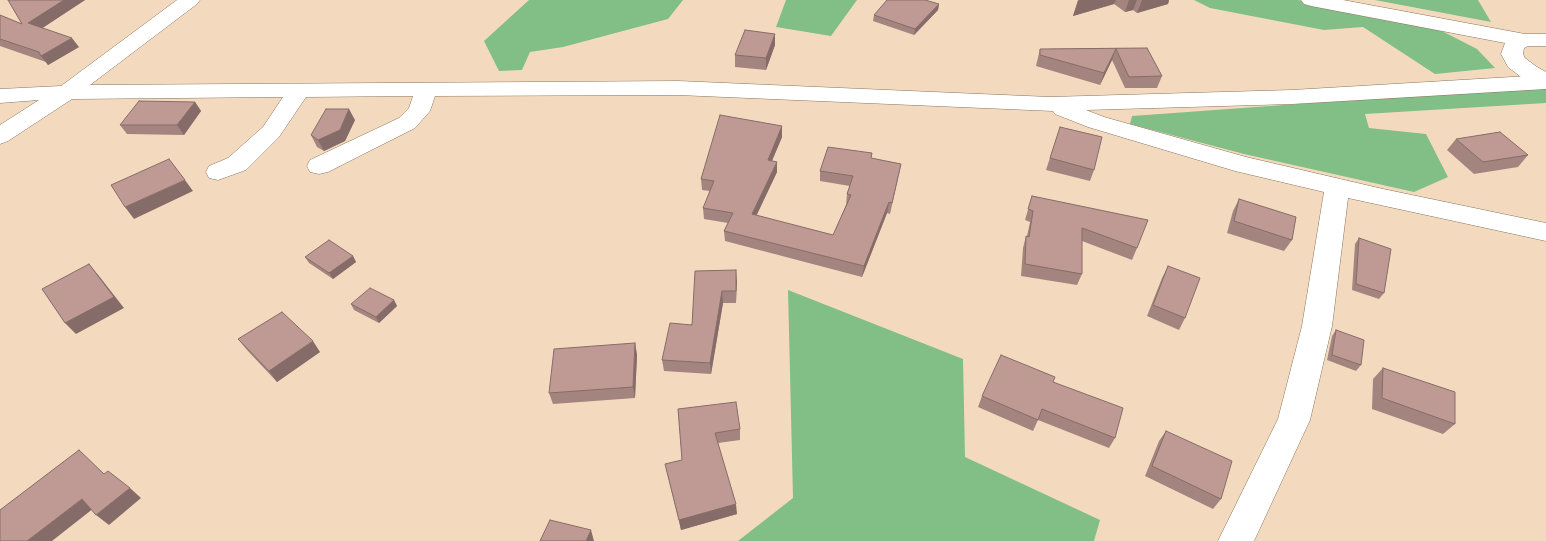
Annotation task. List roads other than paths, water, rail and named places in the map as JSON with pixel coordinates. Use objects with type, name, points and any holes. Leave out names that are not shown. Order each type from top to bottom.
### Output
[{"type":"street","points":[[0,136],[67,92],[190,0]]},
{"type":"street","points":[[1311,0],[1536,40]]},
{"type":"street","points":[[1536,40],[1514,45],[1512,54],[1516,62],[1546,81]]},
{"type":"street","points":[[0,96],[67,92],[678,88],[1050,104],[1292,96],[1546,81]]},
{"type":"street","points":[[218,172],[237,164],[271,132],[299,91]]},
{"type":"street","points":[[319,166],[407,123],[419,111],[426,91]]},
{"type":"street","points":[[1050,104],[1096,122],[1225,160],[1337,187],[1546,232]]},
{"type":"street","points":[[1236,541],[1294,420],[1317,326],[1337,187]]}]
